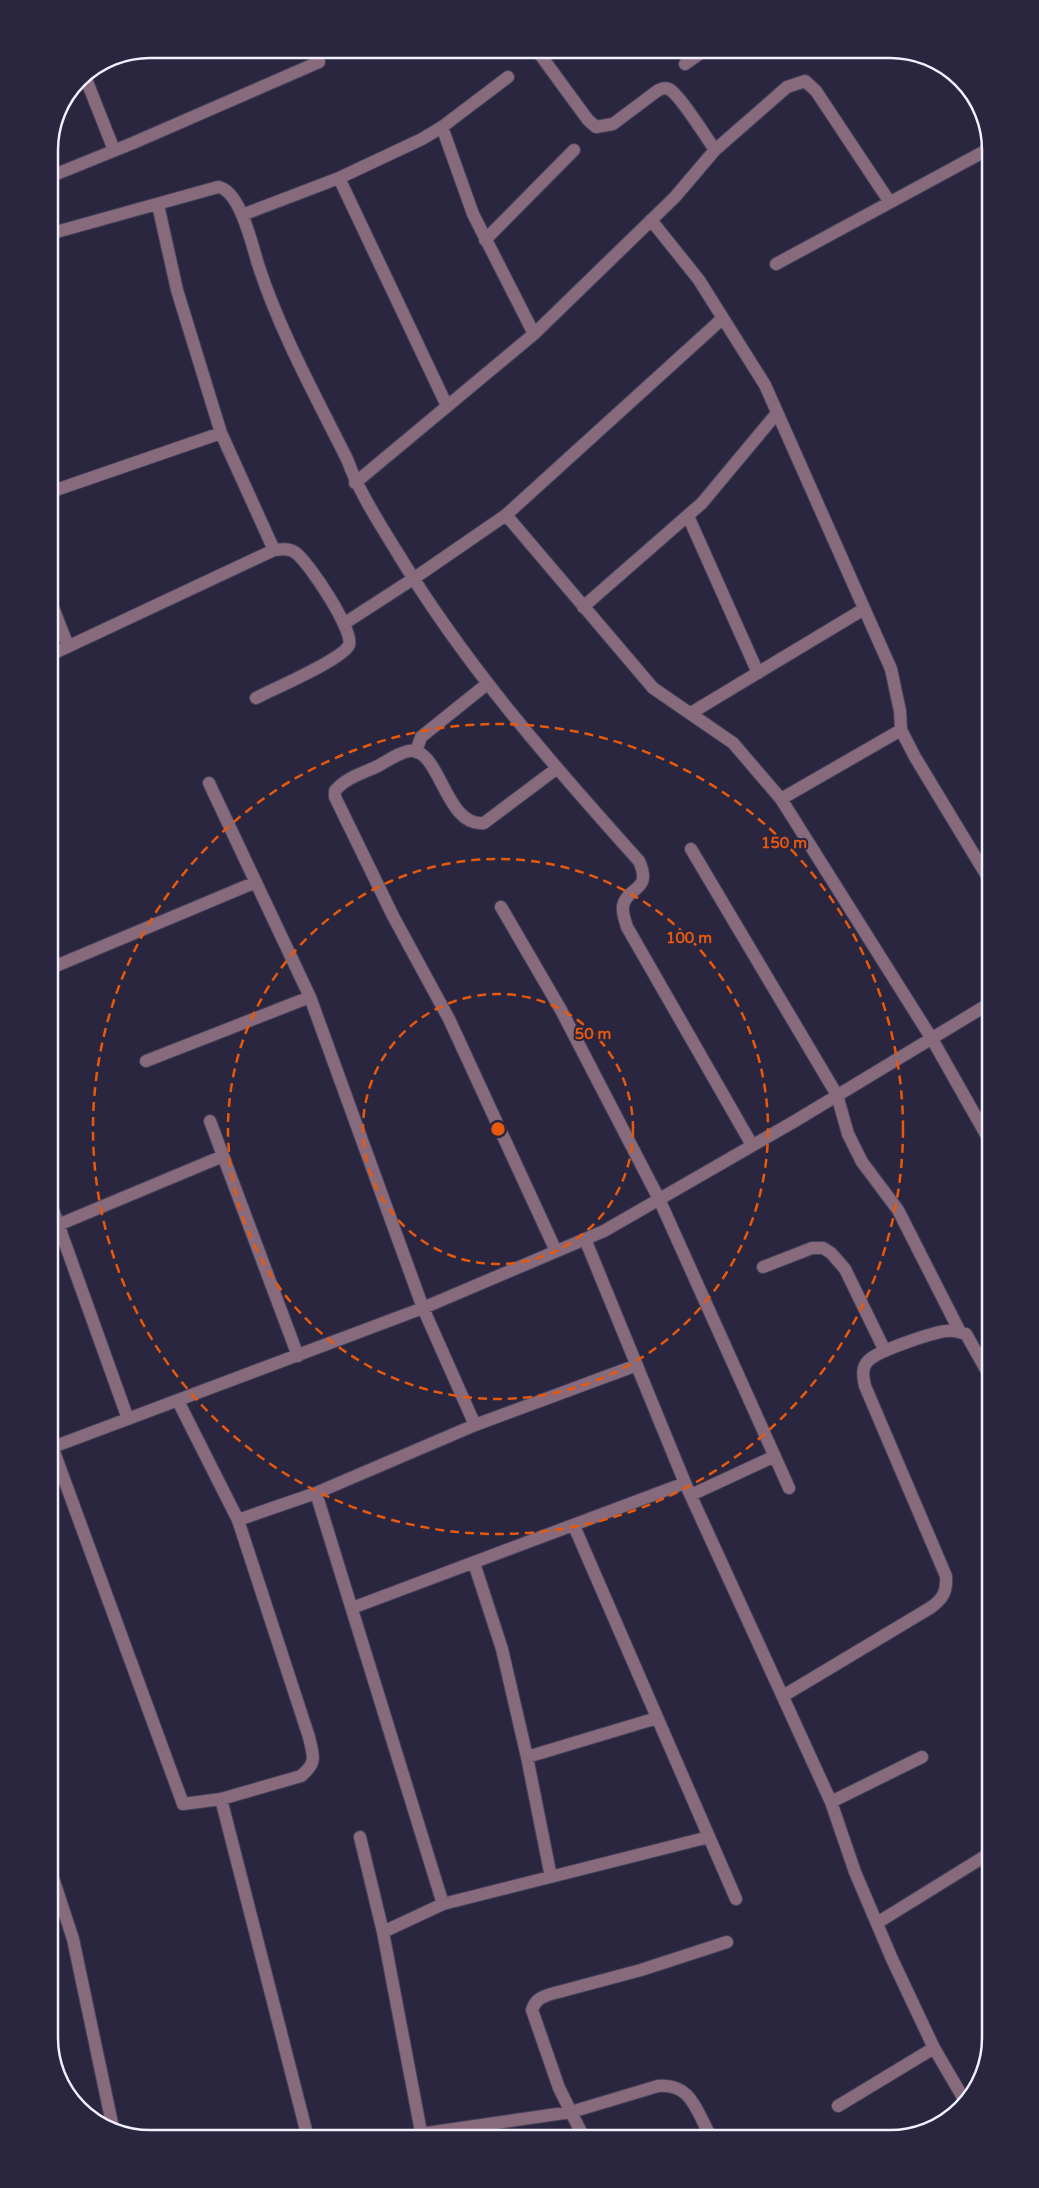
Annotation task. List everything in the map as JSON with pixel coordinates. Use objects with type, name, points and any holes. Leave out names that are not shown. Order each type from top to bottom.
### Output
[{"type":"street","points":[[543,58],[588,120],[596,126],[613,124],[657,90],[664,88],[670,90],[678,98],[715,150]]},
{"type":"street","points":[[685,64],[693,58]]},
{"type":"street","points":[[58,173],[319,62]]},
{"type":"street","points":[[242,215],[339,178],[442,127],[508,77]]},
{"type":"street","points":[[87,82],[114,150]]},
{"type":"street","points":[[355,483],[534,334],[675,197],[715,150],[787,87],[805,82],[816,91],[889,201]]},
{"type":"street","points":[[442,127],[473,214],[534,334]]},
{"type":"street","points":[[485,240],[574,150]]},
{"type":"street","points":[[776,264],[889,201],[982,153]]},
{"type":"street","points":[[339,178],[447,406]]},
{"type":"street","points":[[58,232],[218,187],[225,188],[232,194],[242,215],[273,309],[346,459],[355,483],[414,579],[486,684],[556,769],[640,861],[644,874],[643,880],[638,890],[626,899],[623,906],[627,927],[752,1145]]},
{"type":"street","points":[[158,205],[177,290],[221,434],[274,550]]},
{"type":"street","points":[[651,220],[699,280],[765,385],[891,669],[900,711],[901,730],[914,757],[982,868]]},
{"type":"street","points":[[345,623],[414,579],[506,515],[724,318]]},
{"type":"street","points":[[583,607],[702,503],[777,413]]},
{"type":"street","points":[[58,489],[221,434]]},
{"type":"street","points":[[506,515],[652,688],[733,743],[781,799],[932,1039],[982,1125]]},
{"type":"street","points":[[688,516],[758,673]]},
{"type":"street","points":[[58,651],[274,550],[286,548],[296,553],[345,623],[349,638],[348,645],[343,652],[324,664],[256,698]]},
{"type":"street","points":[[691,713],[864,609]]},
{"type":"street","points":[[58,620],[68,646]]},
{"type":"street","points":[[416,752],[421,738],[486,684]]},
{"type":"street","points":[[781,799],[901,730]]},
{"type":"street","points":[[556,769],[495,816],[484,823],[475,824],[462,816],[430,764],[423,755],[416,752],[401,754],[346,781],[335,791],[336,804],[393,916],[449,1019],[556,1251]]},
{"type":"street","points":[[209,782],[310,997],[423,1308],[475,1425]]},
{"type":"street","points":[[690,849],[838,1095],[848,1134],[862,1162],[898,1210],[960,1332]]},
{"type":"street","points":[[58,965],[256,882]]},
{"type":"street","points":[[501,907],[561,1010],[659,1199],[789,1488]]},
{"type":"street","points":[[146,1061],[310,997]]},
{"type":"street","points":[[58,1446],[423,1308],[585,1239],[659,1199],[838,1095],[982,1008]]},
{"type":"street","points":[[210,1121],[298,1356]]},
{"type":"street","points":[[128,1420],[58,1225],[223,1156]]},
{"type":"street","points":[[585,1239],[685,1483],[830,1802],[855,1872],[877,1923],[934,2048],[961,2096]]},
{"type":"street","points":[[764,1267],[812,1248],[823,1248],[831,1253],[845,1269],[885,1351]]},
{"type":"street","points":[[783,1696],[930,1608],[942,1599],[947,1587],[946,1576],[865,1386],[864,1367],[869,1360],[885,1351],[934,1333],[960,1332],[966,1334],[982,1361]]},
{"type":"street","points":[[238,1520],[316,1493],[475,1425],[637,1365]]},
{"type":"street","points":[[58,1464],[183,1804],[221,1799],[301,1776],[311,1768],[314,1759],[309,1737],[238,1520],[178,1401]]},
{"type":"street","points":[[691,1496],[774,1456]]},
{"type":"street","points":[[352,1608],[685,1483]]},
{"type":"street","points":[[316,1493],[443,1904]]},
{"type":"street","points":[[574,1526],[736,1899]]},
{"type":"street","points":[[474,1563],[502,1649],[527,1757],[551,1877]]},
{"type":"street","points":[[527,1757],[657,1718]]},
{"type":"street","points":[[830,1802],[922,1757]]},
{"type":"street","points":[[221,1799],[306,2130]]},
{"type":"street","points":[[360,1837],[383,1932],[420,2130]]},
{"type":"street","points":[[383,1932],[443,1904],[709,1837]]},
{"type":"street","points":[[877,1923],[982,1858]]},
{"type":"street","points":[[58,1893],[73,1939],[112,2122]]},
{"type":"street","points":[[580,2130],[559,2088],[533,2018],[532,2010],[534,2003],[551,1994],[641,1970],[727,1942]]},
{"type":"street","points":[[838,2106],[934,2048]]},
{"type":"street","points":[[458,2130],[571,2112],[658,2086],[672,2085],[682,2089],[692,2102],[707,2130]]}]
